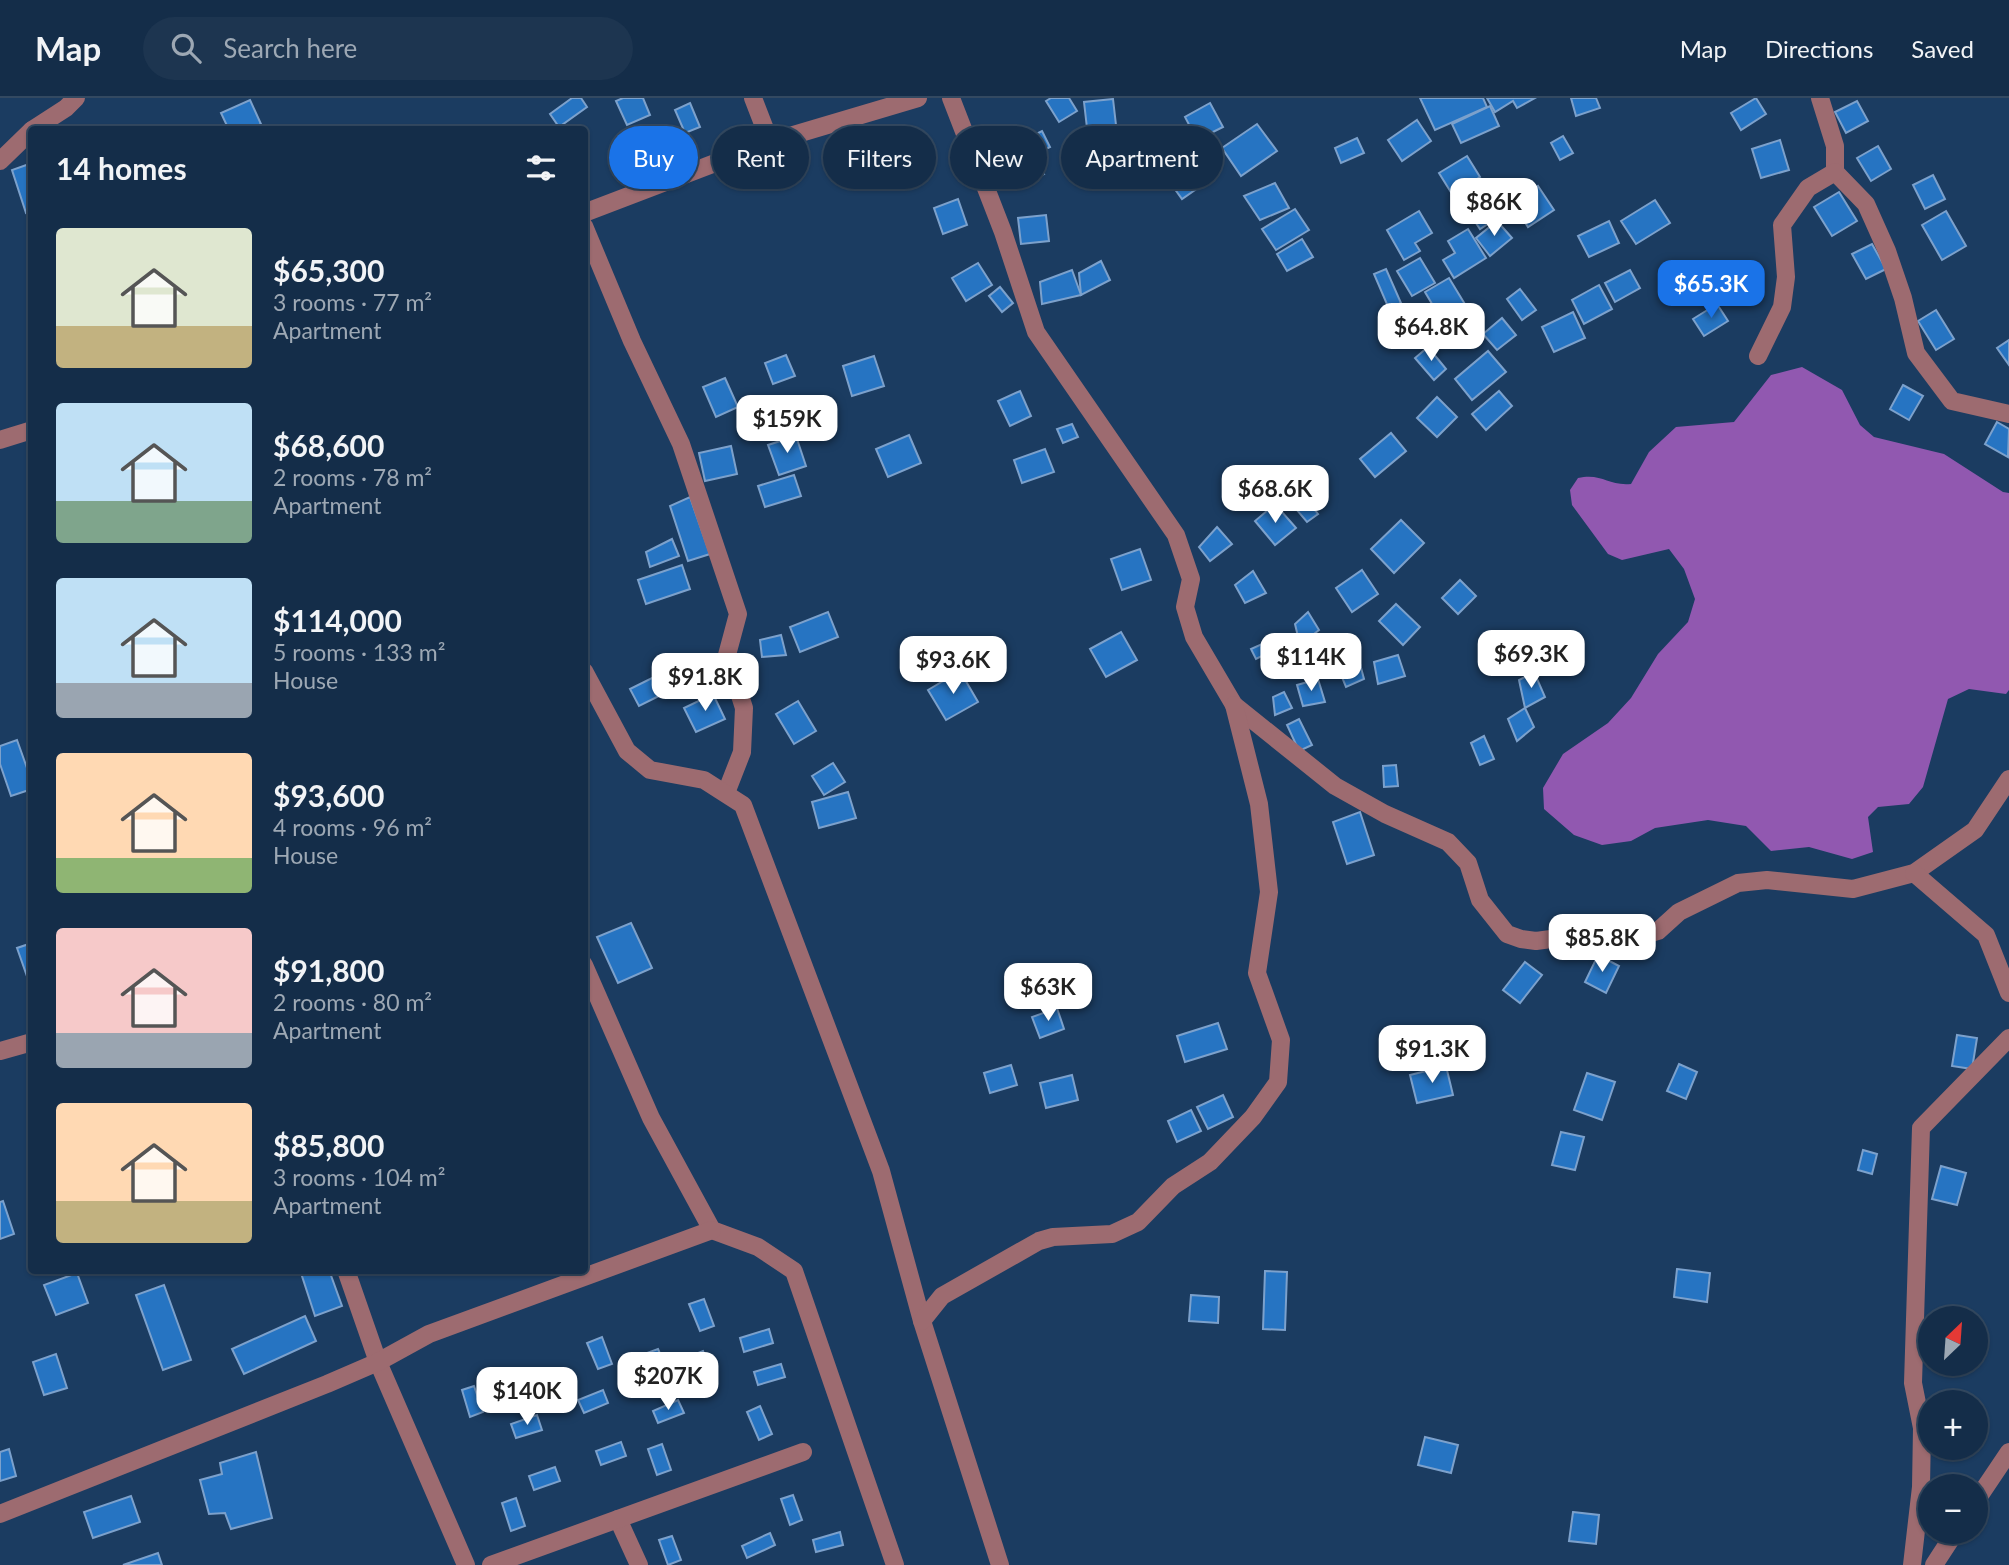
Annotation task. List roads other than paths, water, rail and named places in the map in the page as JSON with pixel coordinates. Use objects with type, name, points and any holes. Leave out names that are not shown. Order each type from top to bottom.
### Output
[{"type":"street","points":[[38,126],[76,98]]},
{"type":"street","points":[[753,98],[764,126]]},
{"type":"street","points":[[809,130],[918,98]]},
{"type":"street","points":[[922,1321],[942,1296],[1040,1241],[1052,1237],[1112,1234],[1138,1222],[1173,1186],[1210,1162],[1253,1117],[1278,1082],[1281,1040],[1257,973],[1269,892],[1259,804],[1234,705],[1194,637],[1185,607],[1191,579],[1176,535],[1036,332],[1003,232],[951,98]]},
{"type":"street","points":[[1820,98],[1835,146],[1835,172],[1866,204],[1887,250],[1903,298],[1916,353],[1952,401],[2009,414]]},
{"type":"street","points":[[0,161],[28,134]]},
{"type":"street","points":[[588,211],[712,164]]},
{"type":"street","points":[[1758,356],[1782,307],[1786,277],[1782,225],[1808,188],[1835,172]]},
{"type":"street","points":[[588,236],[632,341],[681,444],[738,614],[727,654],[744,708],[742,752],[726,793]]},
{"type":"street","points":[[0,440],[28,431]]},
{"type":"street","points":[[588,678],[627,751],[650,770],[704,780],[743,804],[877,1159],[922,1321],[1000,1565]]},
{"type":"street","points":[[1234,705],[1335,786],[1385,814],[1448,842],[1468,863],[1480,900],[1507,934],[1536,941],[1603,932],[1645,935],[1658,931],[1679,912],[1738,883],[1767,880],[1853,889],[1914,873],[1975,830],[2009,779]]},
{"type":"street","points":[[1914,873],[1986,934],[2009,993]]},
{"type":"street","points":[[588,974],[651,1118],[712,1230]]},
{"type":"street","points":[[1912,1565],[1921,1487],[1922,1428],[1913,1382],[1921,1128],[2009,1038]]},
{"type":"street","points":[[0,1051],[28,1043]]},
{"type":"street","points":[[0,1514],[327,1384],[378,1362],[429,1334],[712,1230],[758,1247],[794,1270],[895,1565]]},
{"type":"street","points":[[347,1274],[378,1362],[466,1565]]},
{"type":"street","points":[[491,1565],[803,1452]]},
{"type":"street","points":[[1988,1483],[2009,1452]]},
{"type":"street","points":[[618,1519],[639,1565]]},
{"type":"street","points":[[1934,1565],[1948,1544]]}]
